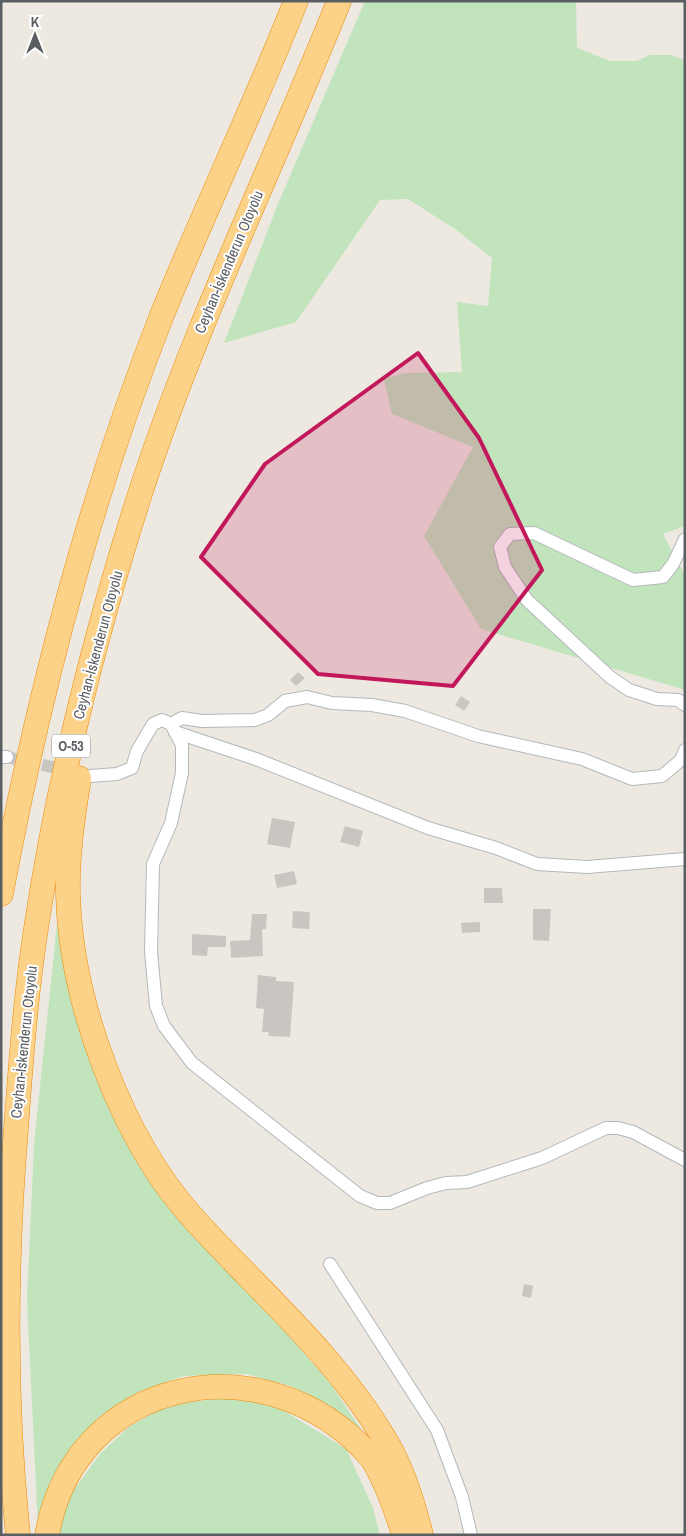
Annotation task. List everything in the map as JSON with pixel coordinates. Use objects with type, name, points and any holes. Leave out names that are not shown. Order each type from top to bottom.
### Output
[{"type":"highway","name":"O-53","points":[[1,894],[21,787],[44,689],[69,592],[102,482],[162,315],[296,1]]},
{"type":"highway","name":"Ceyhan-İskenderun Otoyolu","points":[[18,1535],[6,1332],[12,1186],[22,1051],[36,924],[60,795],[107,603],[140,494],[200,330],[340,1]]},
{"type":"highway","points":[[140,494],[112,606],[94,692],[76,796],[71,838],[68,895],[73,946],[86,1008],[105,1068],[128,1121],[158,1170],[192,1216],[306,1336],[349,1387],[384,1439],[412,1499],[421,1535]]},
{"type":"highway","points":[[47,1535],[64,1480],[88,1445],[118,1417],[150,1400],[189,1389],[229,1386],[268,1392],[304,1405],[338,1428],[370,1456],[396,1508],[404,1535]]},
{"type":"street","points":[[685,539],[673,564],[663,578],[633,580],[534,533],[510,534],[500,546],[504,567],[527,600],[610,677],[629,690],[657,699],[678,700],[685,705]]},
{"type":"street","points":[[173,728],[182,718],[255,720],[268,716],[285,701],[307,698],[332,703],[372,705],[404,711],[478,736],[582,758],[632,779],[662,776],[682,760],[685,750]]},
{"type":"street","points":[[90,776],[117,774],[132,768],[138,751],[153,724],[162,720],[173,728],[256,758],[428,828],[496,848],[537,864],[587,867],[685,859]]},
{"type":"street","points":[[173,728],[182,745],[182,773],[171,822],[153,864],[151,952],[156,1006],[164,1026],[192,1063],[360,1196],[377,1203],[390,1203],[428,1188],[446,1183],[467,1182],[532,1161],[606,1128],[618,1128],[633,1132],[685,1160]]},
{"type":"street","points":[[330,1264],[437,1430],[462,1497],[471,1535]]},
{"type":"highlighted area","points":[[418,353],[479,438],[542,570],[453,686],[318,674],[201,557],[265,464]]},
{"type":"green space","points":[[365,1],[576,1],[577,48],[610,61],[637,61],[650,55],[671,55],[685,60],[685,526],[663,534],[685,575],[685,690],[481,629],[424,536],[473,447],[392,414],[384,379],[405,373],[462,372],[457,302],[488,306],[492,258],[455,229],[408,199],[380,200],[296,322],[224,343],[278,204]]},
{"type":"green space","points":[[59,905],[102,1082],[271,1314],[332,1386],[387,1468],[339,1414],[291,1386],[247,1374],[183,1376],[141,1391],[104,1415],[63,1467],[38,1529],[27,1300],[34,1144]]},
{"type":"green space","points":[[215,1399],[265,1399],[346,1449],[373,1508],[380,1535],[59,1535],[68,1498],[100,1454],[130,1426],[168,1405]]},
{"type":"building","points":[[298,672],[305,678],[296,686],[290,680]]},
{"type":"building","points":[[461,696],[470,702],[464,711],[455,705]]},
{"type":"building","points":[[272,818],[295,822],[290,848],[267,844]]},
{"type":"building","points":[[345,826],[363,831],[359,847],[340,842]]},
{"type":"building","points":[[294,871],[297,884],[277,888],[274,875]]},
{"type":"building","points":[[484,888],[502,888],[503,903],[484,903]]},
{"type":"building","points":[[533,909],[551,909],[549,941],[533,940]]},
{"type":"building","points":[[293,911],[310,912],[309,929],[292,928]]},
{"type":"building","points":[[252,914],[267,914],[266,929],[262,929],[263,956],[231,958],[230,941],[250,940]]},
{"type":"building","points":[[480,922],[480,932],[462,933],[461,923]]},
{"type":"building","points":[[192,934],[226,936],[226,947],[208,947],[207,956],[192,955]]},
{"type":"building","points":[[258,975],[276,977],[276,981],[294,982],[290,1037],[268,1036],[269,1032],[262,1032],[264,1009],[256,1008]]},
{"type":"building","points":[[524,1284],[533,1286],[531,1298],[522,1296]]},
{"type":"tunnel","points":[[7,757],[70,771]]}]
